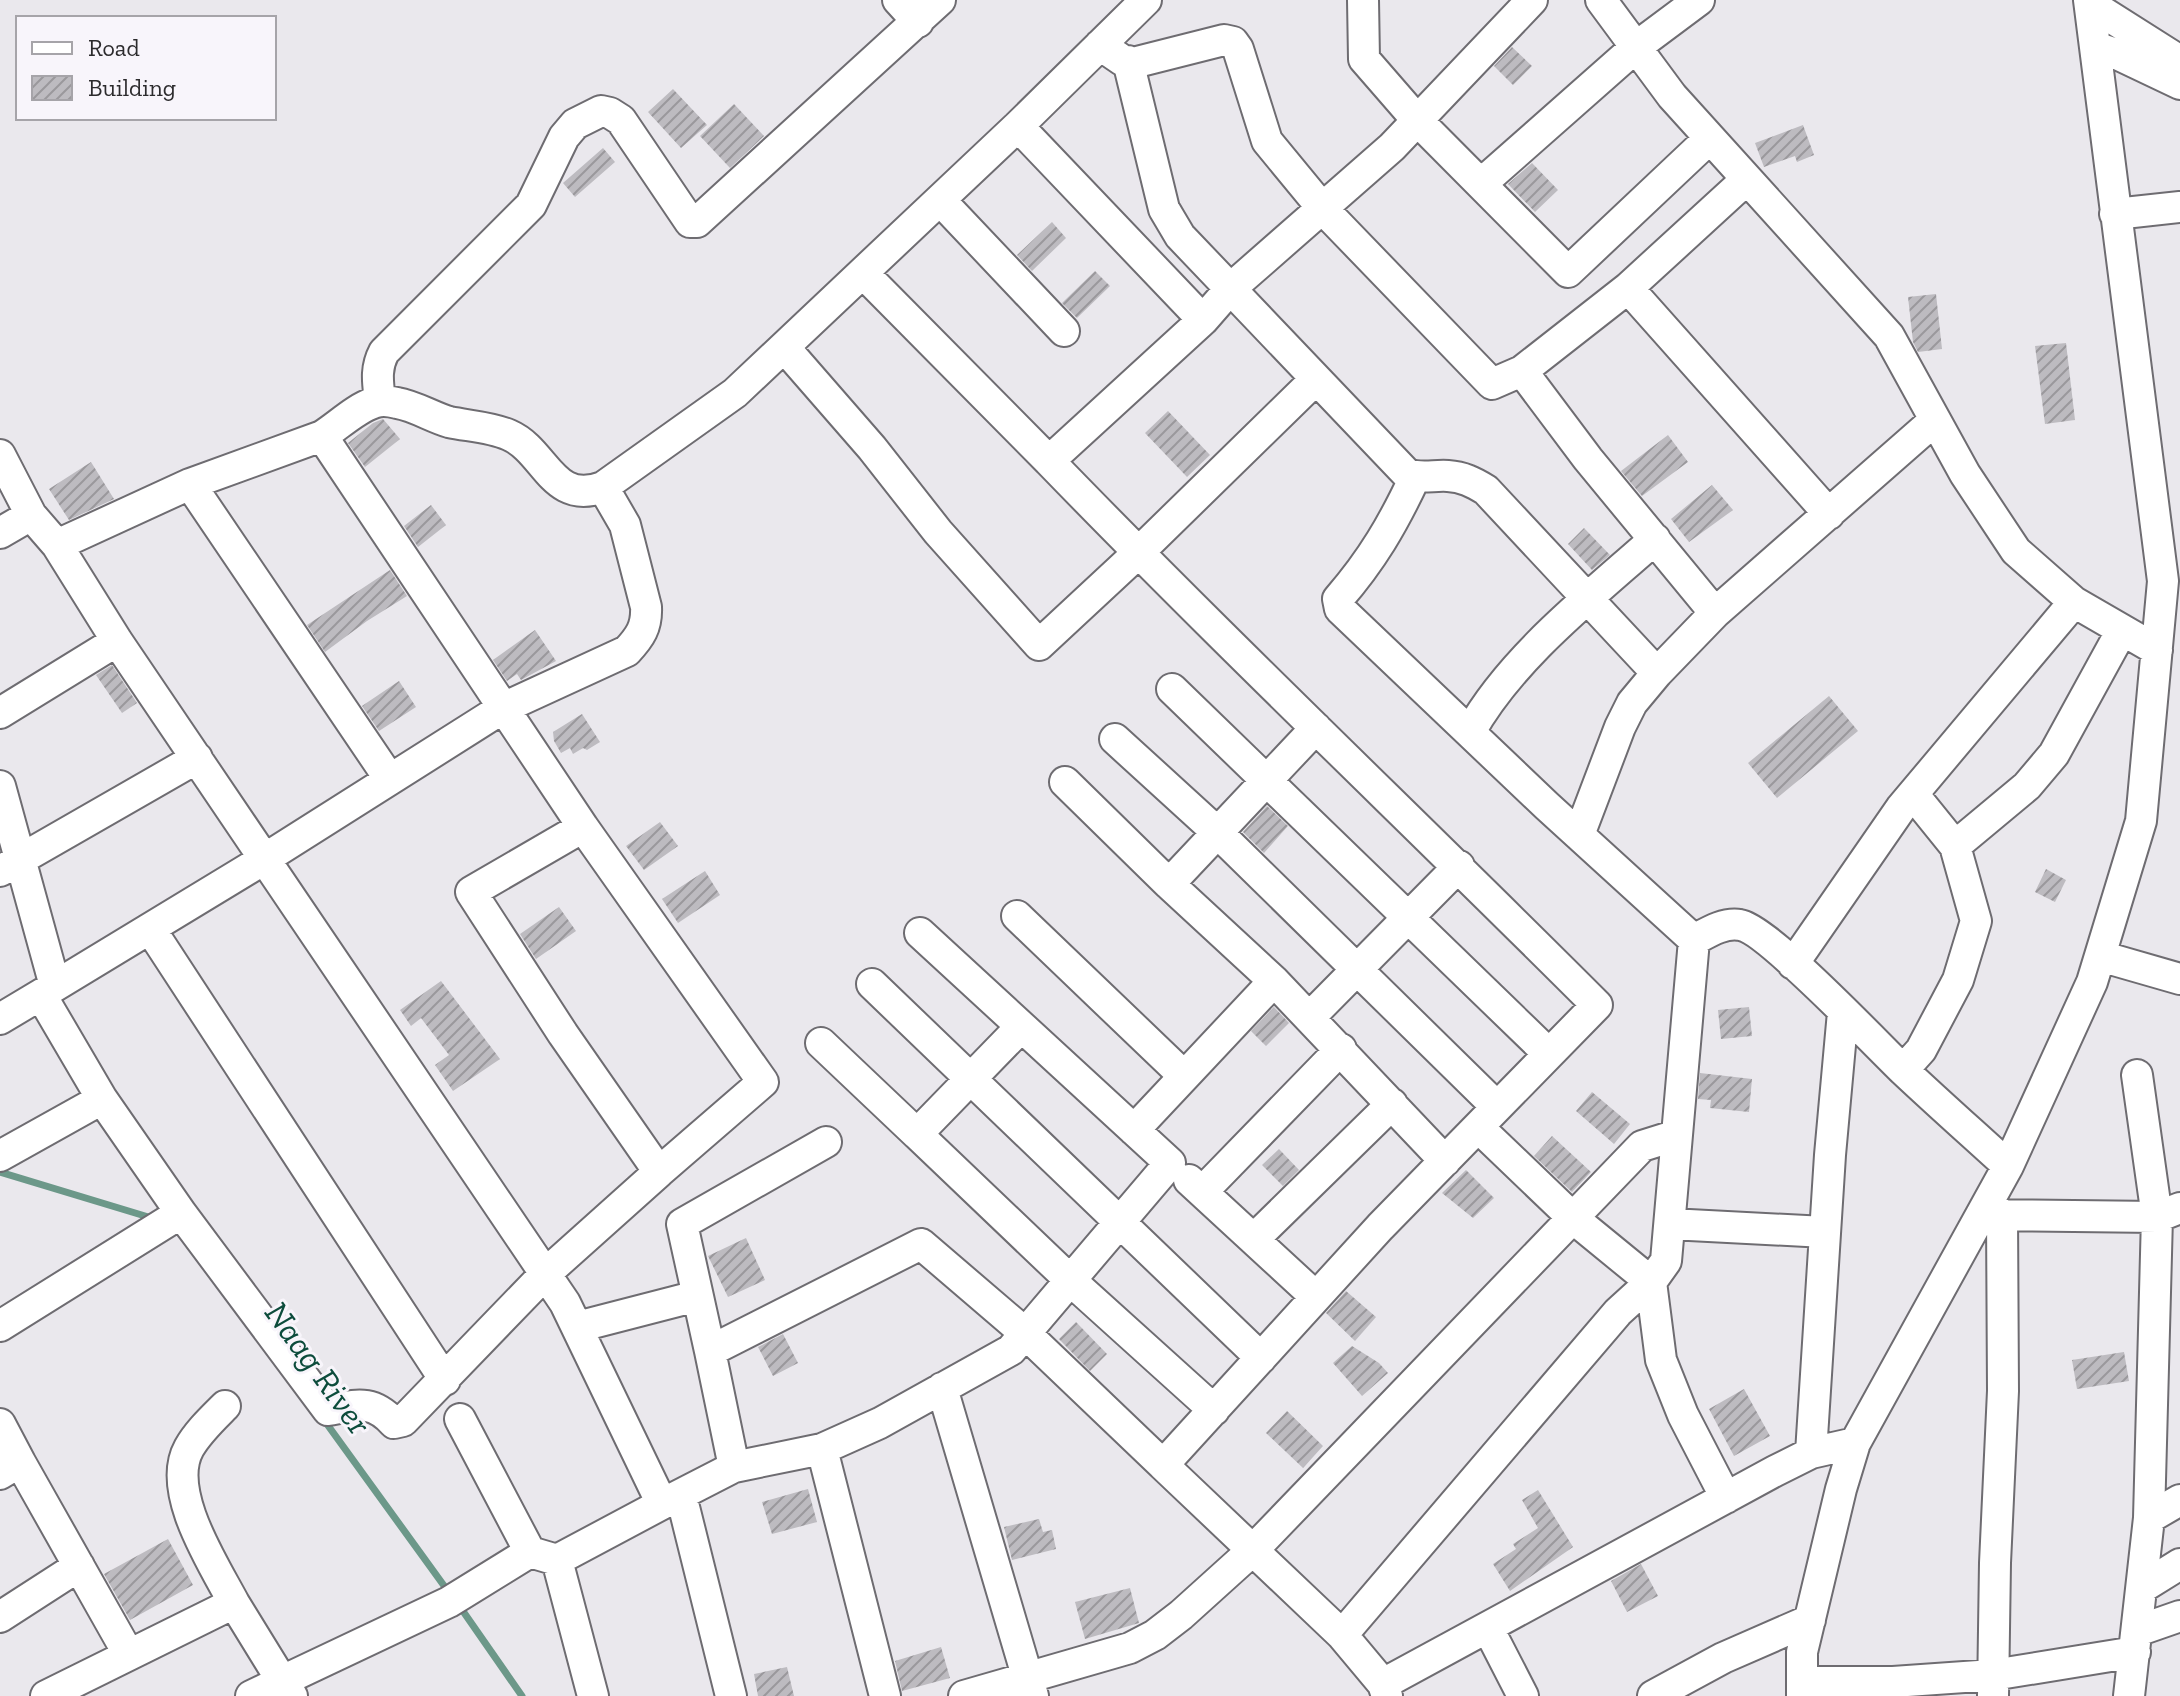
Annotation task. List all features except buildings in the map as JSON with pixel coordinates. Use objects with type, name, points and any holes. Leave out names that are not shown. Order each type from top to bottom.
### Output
[{"type":"street","points":[[380,401],[377,374],[384,352],[531,205],[564,137],[575,124],[601,111],[621,120],[690,222],[697,222],[908,11],[940,0]]},
{"type":"street","points":[[57,545],[190,484],[322,436],[371,403],[380,401],[398,403],[446,421],[509,434],[563,485],[591,492],[603,487],[735,393],[1018,126],[1146,0]]},
{"type":"street","points":[[1363,0],[1364,59],[1417,120],[1568,272],[1710,138]]},
{"type":"street","points":[[1049,461],[1203,320],[1230,289],[1323,209],[1417,120],[1532,0]]},
{"type":"street","points":[[1601,0],[1672,96],[1889,336],[1965,474],[2016,551],[2074,602],[2157,650]]},
{"type":"street","points":[[1482,183],[1636,47],[1699,0]]},
{"type":"street","points":[[2090,2],[2163,581],[2141,821],[2092,982],[2008,1166],[1992,1214],[1855,1443],[1802,1652],[1802,1689],[1893,1682],[1993,1686],[2136,1641],[2180,1616]]},
{"type":"street","points":[[2090,2],[2180,61]]},
{"type":"street","points":[[1100,45],[1133,63],[1224,40],[1233,42],[1238,49],[1267,141],[1323,209],[1492,384],[1522,371],[1628,288],[1747,179]]},
{"type":"street","points":[[2095,47],[2180,84]]},
{"type":"street","points":[[1128,61],[1164,209],[1180,236],[1404,469],[1467,479],[1486,490],[1657,673]]},
{"type":"street","points":[[1018,126],[1203,320]]},
{"type":"street","points":[[940,200],[1064,331]]},
{"type":"street","points":[[2115,214],[2180,207]]},
{"type":"street","points":[[1150,264],[1180,236]]},
{"type":"street","points":[[863,273],[1138,553],[1597,1005],[1316,1297],[1163,1465]]},
{"type":"street","points":[[1628,288],[1829,514]]},
{"type":"street","points":[[784,347],[872,448],[938,532],[1039,645],[1316,379]]},
{"type":"street","points":[[1522,371],[1588,459],[1715,613]]},
{"type":"street","points":[[1579,835],[1620,727],[1632,703],[1657,673],[1715,613],[1935,420]]},
{"type":"street","points":[[0,786],[10,865],[48,991],[102,1099],[181,1213],[328,1410],[371,1404],[385,1412],[394,1423],[399,1423],[445,1380],[544,1275],[763,1082],[583,827],[322,436]]},
{"type":"street","points":[[0,455],[31,515],[57,545],[117,641],[565,1303],[671,1499],[731,1696]]},
{"type":"street","points":[[1404,469],[1383,541],[1338,603],[1340,609],[1694,940]]},
{"type":"street","points":[[190,484],[389,778]]},
{"type":"street","points":[[0,1019],[151,930],[503,708],[627,651],[641,636],[646,607],[630,540],[603,487]]},
{"type":"street","points":[[0,533],[31,515]]},
{"type":"street","points":[[1470,732],[1486,703],[1503,682],[1586,600],[1655,539]]},
{"type":"street","points":[[1793,964],[1913,794],[2074,602]]},
{"type":"street","points":[[1955,846],[2027,786],[2054,754],[2122,630]]},
{"type":"street","points":[[0,713],[117,641]]},
{"type":"street","points":[[1172,689],[1549,1054]]},
{"type":"street","points":[[1169,884],[1316,728]]},
{"type":"street","points":[[1115,739],[1218,833],[1358,970],[1574,1219],[1651,1282],[1661,1360],[1683,1415],[1726,1498]]},
{"type":"street","points":[[10,865],[197,758]]},
{"type":"street","points":[[1065,782],[1274,981],[1445,1161]]},
{"type":"street","points":[[1903,1070],[1921,1050],[1958,980],[1976,921],[1955,846],[1913,794]]},
{"type":"street","points":[[583,827],[471,892],[563,1034],[659,1172]]},
{"type":"street","points":[[1310,1017],[1459,866]]},
{"type":"street","points":[[1017,916],[1184,1076]]},
{"type":"street","points":[[1694,940],[1720,927],[1740,925],[1755,932],[2008,1166]]},
{"type":"street","points":[[151,930],[445,1380]]},
{"type":"street","points":[[920,933],[1316,1297]]},
{"type":"street","points":[[1342,1635],[1618,1312],[1651,1282],[1666,1261],[1694,940]]},
{"type":"street","points":[[2100,956],[2180,979]]},
{"type":"street","points":[[1134,1130],[1274,981]]},
{"type":"street","points":[[872,984],[1261,1358]]},
{"type":"street","points":[[1811,1453],[1843,1012]]},
{"type":"street","points":[[917,1134],[1021,1027]]},
{"type":"street","points":[[821,1043],[1070,1280],[1214,1410]]},
{"type":"street","points":[[1202,1192],[1341,1049]]},
{"type":"street","points":[[2129,1696],[2167,1364],[2168,1297],[2169,1212],[2137,1075]]},
{"type":"street","points":[[0,1156],[102,1099]]},
{"type":"street","points":[[1254,1239],[1392,1104]]},
{"type":"street","points":[[964,1696],[1030,1688],[1155,1635],[1253,1550],[1642,1146],[1677,1135]]},
{"type":"street","points":[[734,1467],[682,1224],[826,1142]]},
{"type":"street","points":[[251,1696],[287,1688],[476,1585],[671,1499],[734,1467],[822,1449],[880,1423],[1011,1350],[1170,1163]]},
{"type":"street","points":[[1992,1214],[2169,1212]]},
{"type":"street","points":[[0,1326],[181,1213]]},
{"type":"street","points":[[1992,1214],[2003,1391],[1993,1686]]},
{"type":"street","points":[[1670,1224],[1825,1232]]},
{"type":"street","points":[[710,1351],[921,1244],[1025,1333],[1342,1635],[1385,1690],[1488,1628],[1811,1453],[1855,1443]]},
{"type":"street","points":[[577,1327],[697,1296]]},
{"type":"street","points":[[942,1388],[1030,1688]]},
{"type":"street","points":[[225,1406],[187,1451],[183,1483],[192,1523],[234,1603],[287,1688]]},
{"type":"street","points":[[460,1419],[543,1556],[593,1696]]},
{"type":"street","points":[[0,1424],[10,1468],[79,1566],[129,1655]]},
{"type":"street","points":[[822,1449],[885,1696]]},
{"type":"street","points":[[2149,1518],[2180,1500]]},
{"type":"street","points":[[2143,1587],[2180,1564]]},
{"type":"street","points":[[0,1617],[79,1566]]},
{"type":"street","points":[[46,1696],[234,1603]]},
{"type":"street","points":[[1653,1696],[1723,1658],[1810,1620]]},
{"type":"street","points":[[1488,1628],[1523,1696]]},
{"type":"waterway","name":"Naag River","points":[[0,1172],[155,1219]]},
{"type":"waterway","name":"Naag River","points":[[324,1420],[450,1594]]},
{"type":"waterway","name":"Naag River","points":[[458,1604],[522,1696]]}]
